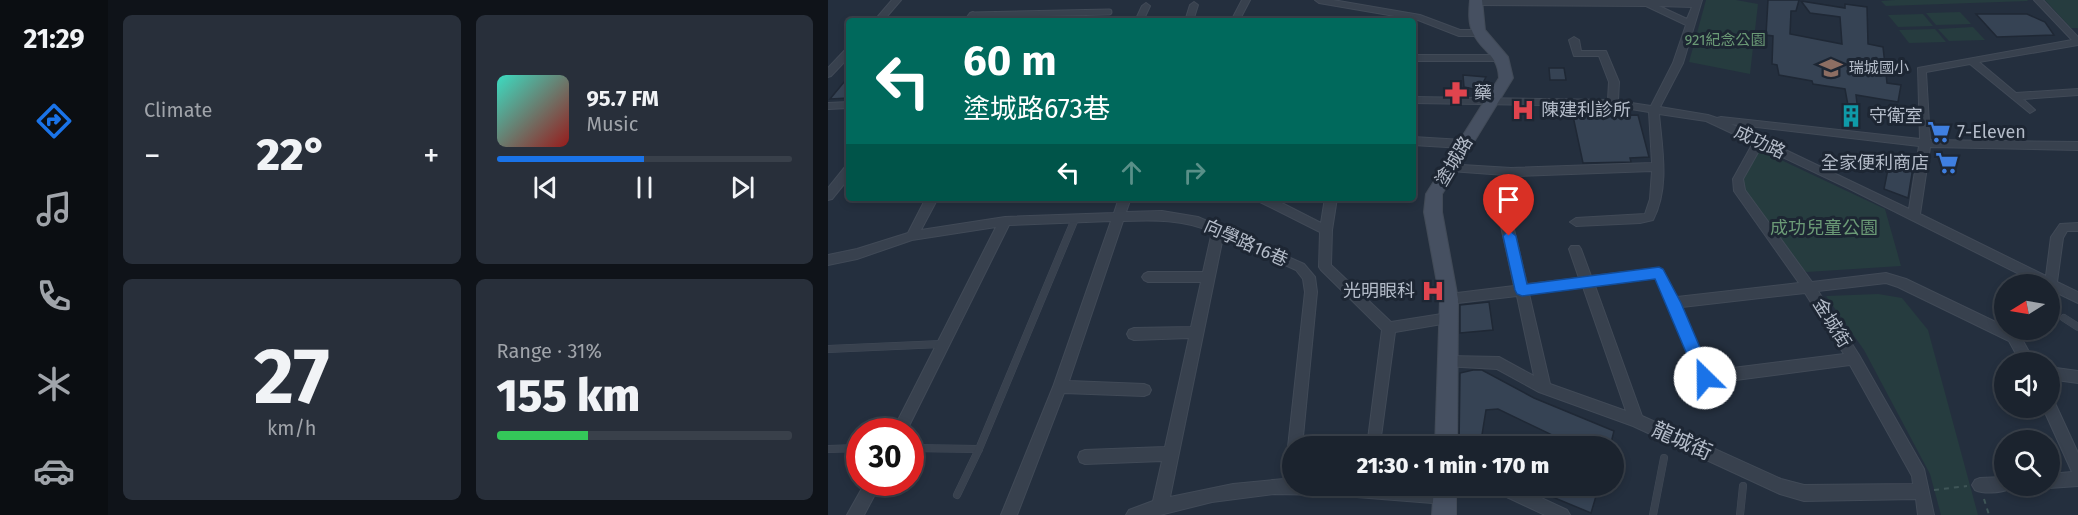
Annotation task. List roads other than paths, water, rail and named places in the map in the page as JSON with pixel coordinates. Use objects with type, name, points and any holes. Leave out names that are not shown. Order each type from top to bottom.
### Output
[{"type":"street","points":[[881,18],[897,0]]},
{"type":"street","points":[[1237,18],[1246,0]]},
{"type":"street","points":[[1319,0],[1420,18],[1459,33],[1480,33]]},
{"type":"street","points":[[2038,0],[2078,42]]},
{"type":"street","points":[[1502,58],[1480,33],[1476,1],[1697,2],[1678,63],[1654,110],[1658,168],[1656,199],[1649,217],[1576,222]]},
{"type":"street","points":[[1643,1],[1690,24]]},
{"type":"street","points":[[1190,18],[1194,5]]},
{"type":"street","points":[[1140,18],[1146,6]]},
{"type":"street","points":[[1574,40],[1577,54],[1603,53],[1614,82],[1613,103]]},
{"type":"street","points":[[1914,215],[1925,143],[1922,69],[2078,42]]},
{"type":"street","points":[[828,74],[846,54]]},
{"type":"street","points":[[1416,58],[1502,58]]},
{"type":"street","name":"塗城路","points":[[1446,436],[1449,299],[1433,212],[1434,194],[1463,144],[1505,83],[1506,74],[1502,58]]},
{"type":"street","points":[[1972,61],[2030,110]]},
{"type":"street","points":[[2014,96],[2078,92]]},
{"type":"street","name":"成功路","points":[[1416,100],[1613,103],[1708,118],[1914,215],[2031,274]]},
{"type":"street","points":[[828,106],[846,105]]},
{"type":"street","points":[[1708,118],[1925,143],[2078,146]]},
{"type":"street","points":[[1416,141],[1463,144]]},
{"type":"street","name":"金城街","points":[[1760,142],[1738,179],[1740,191],[1808,286],[1854,358],[1919,474],[1926,515]]},
{"type":"street","points":[[1450,167],[1511,172],[1658,168]]},
{"type":"street","points":[[1511,172],[1505,217],[1544,388]]},
{"type":"street","points":[[828,196],[846,174]]},
{"type":"street","points":[[912,236],[930,201]]},
{"type":"street","points":[[1009,515],[1060,387],[1124,201]]},
{"type":"street","points":[[1268,201],[1326,230]]},
{"type":"street","points":[[1331,201],[1326,230],[1325,267],[1389,328]]},
{"type":"street","name":"向學路16巷","points":[[828,260],[857,254],[912,236],[1005,220],[1117,219],[1162,216],[1198,221],[1300,267],[1309,278],[1311,292],[1296,436]]},
{"type":"street","points":[[907,418],[941,344],[1005,220]]},
{"type":"street","points":[[2052,274],[2057,237],[2064,227],[2078,227]]},
{"type":"street","points":[[1161,506],[1218,231]]},
{"type":"street","points":[[1575,249],[1637,421]]},
{"type":"street","points":[[1449,299],[1659,273],[1705,378],[1854,358]]},
{"type":"street","points":[[1148,277],[1208,277]]},
{"type":"street","points":[[1674,303],[1886,278],[1994,322]]},
{"type":"street","name":"成功路","points":[[2060,289],[2078,298]]},
{"type":"street","points":[[1389,328],[1448,318]]},
{"type":"street","points":[[1375,436],[1389,328]]},
{"type":"street","points":[[1134,334],[1197,332]]},
{"type":"street","name":"龍城街","points":[[1449,362],[1499,363],[1544,388],[1637,421],[1780,486],[1804,493],[1922,491]]},
{"type":"street","points":[[2060,375],[2078,377]]},
{"type":"street","points":[[1060,387],[1144,390]]},
{"type":"street","points":[[2055,418],[2078,469]]},
{"type":"street","points":[[1085,457],[1171,454]]},
{"type":"street","points":[[2060,480],[2078,479]]},
{"type":"street","points":[[1980,485],[1994,484]]},
{"type":"street","points":[[1134,515],[1161,506],[1241,491],[1282,487]]},
{"type":"street","points":[[855,515],[866,496]]},
{"type":"street","points":[[1409,496],[1445,499]]},
{"type":"street","points":[[1521,496],[1562,515]]},
{"type":"lane","points":[[970,18],[1109,12]]},
{"type":"lane","points":[[957,495],[979,449],[1075,219]]},
{"type":"lane","points":[[2064,318],[2078,327]]},
{"type":"lane","points":[[828,349],[941,344]]},
{"type":"lane","points":[[828,449],[846,448]]},
{"type":"lane","points":[[924,448],[979,449]]},
{"type":"lane","points":[[1653,515],[1664,458]]},
{"type":"lane","points":[[1740,515],[1743,486]]},
{"type":"place","name":"瑞城國小","points":[[1831,68]]},
{"type":"place","name":"藥","points":[[1456,93]]},
{"type":"place","name":"陳建利診所","points":[[1523,110]]},
{"type":"place","name":"守衛室","points":[[1851,116]]},
{"type":"place","name":"7-Eleven","points":[[1939,132]]},
{"type":"place","name":"全家便利商店","points":[[1947,163]]},
{"type":"place","name":"光明眼科","points":[[1433,291]]},
{"type":"park label","name":"921紀念公園","points":[[1725,40]]},
{"type":"park label","name":"成功兒童公園","points":[[1824,228]]}]
